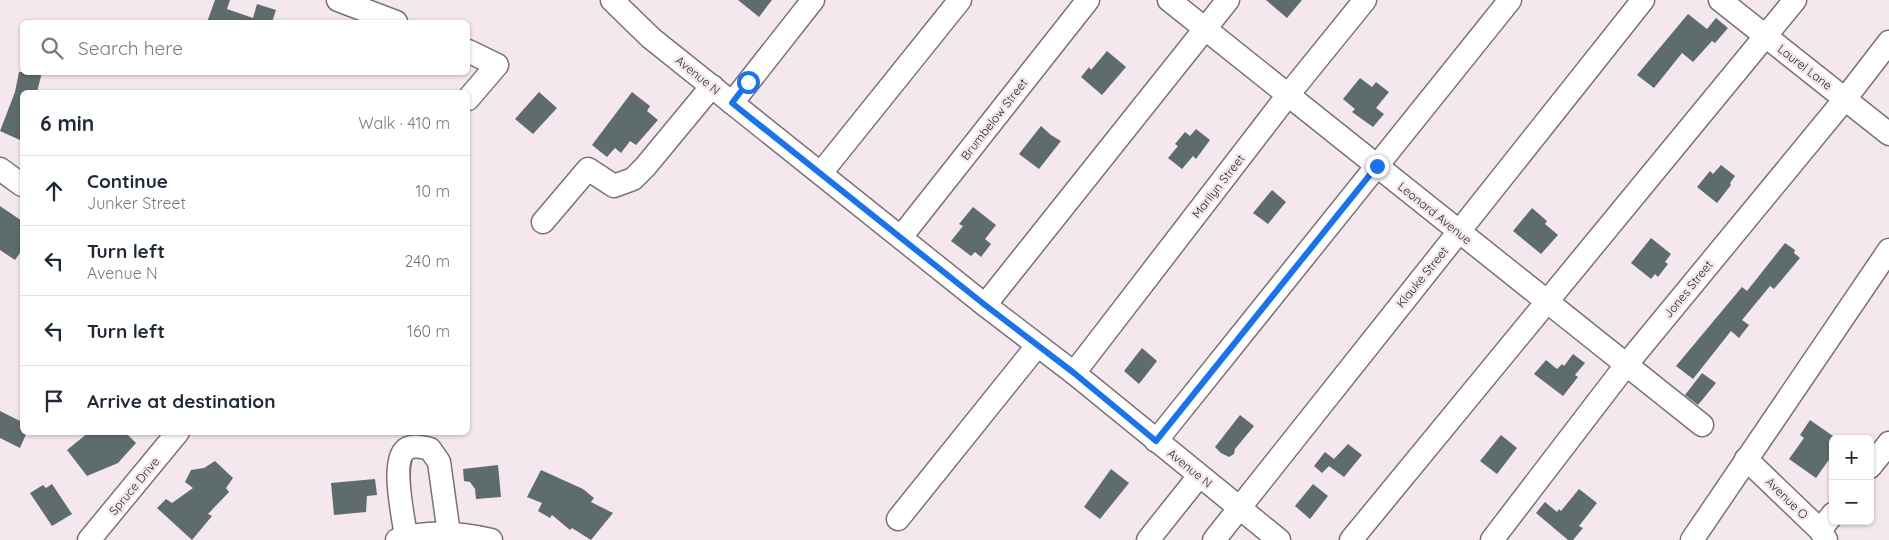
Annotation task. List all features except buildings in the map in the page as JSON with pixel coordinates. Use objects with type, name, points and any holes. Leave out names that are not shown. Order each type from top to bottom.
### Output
[{"type":"street","points":[[338,0],[391,20]]},
{"type":"street","points":[[732,103],[813,0]]},
{"type":"street","points":[[821,174],[960,0]]},
{"type":"street","name":"Brumbelow Street","points":[[900,237],[1088,0]]},
{"type":"street","name":"Leonard Avenue","points":[[1169,0],[1702,425]]},
{"type":"street","points":[[985,305],[1228,0]]},
{"type":"street","name":"Marilyn Street","points":[[1074,373],[1288,95],[1365,0]]},
{"type":"street","points":[[1156,441],[1510,0]]},
{"type":"street","name":"Klauke Street","points":[[1214,540],[1643,0]]},
{"type":"street","name":"Laurel Lane","points":[[1720,0],[1889,134]]},
{"type":"street","points":[[1351,540],[1795,0]]},
{"type":"street","name":"Avenue N","points":[[617,2],[651,38],[985,305],[1074,373],[1279,540]]},
{"type":"street","name":"Jones Street","points":[[1492,540],[1626,365],[1845,99],[1889,42]]},
{"type":"street","points":[[470,51],[497,65],[470,97]]},
{"type":"street","points":[[543,222],[588,168],[614,186],[634,179],[712,86]]},
{"type":"street","points":[[0,168],[20,183]]},
{"type":"street","points":[[1692,540],[1889,250]]},
{"type":"street","points":[[898,519],[1037,346]]},
{"type":"street","name":"Spruce Drive","points":[[89,540],[176,435]]},
{"type":"street","points":[[1874,462],[1889,444]]},
{"type":"street","points":[[450,534],[439,462],[430,449],[417,446],[406,449],[399,458],[397,472],[402,539],[450,534],[470,535],[491,540]]},
{"type":"street","name":"Avenue O","points":[[1746,458],[1826,528]]},
{"type":"street","points":[[1148,540],[1199,476]]},
{"type":"route","points":[[748,82],[732,103],[985,305],[1074,373],[1156,441],[1377,166]]}]
